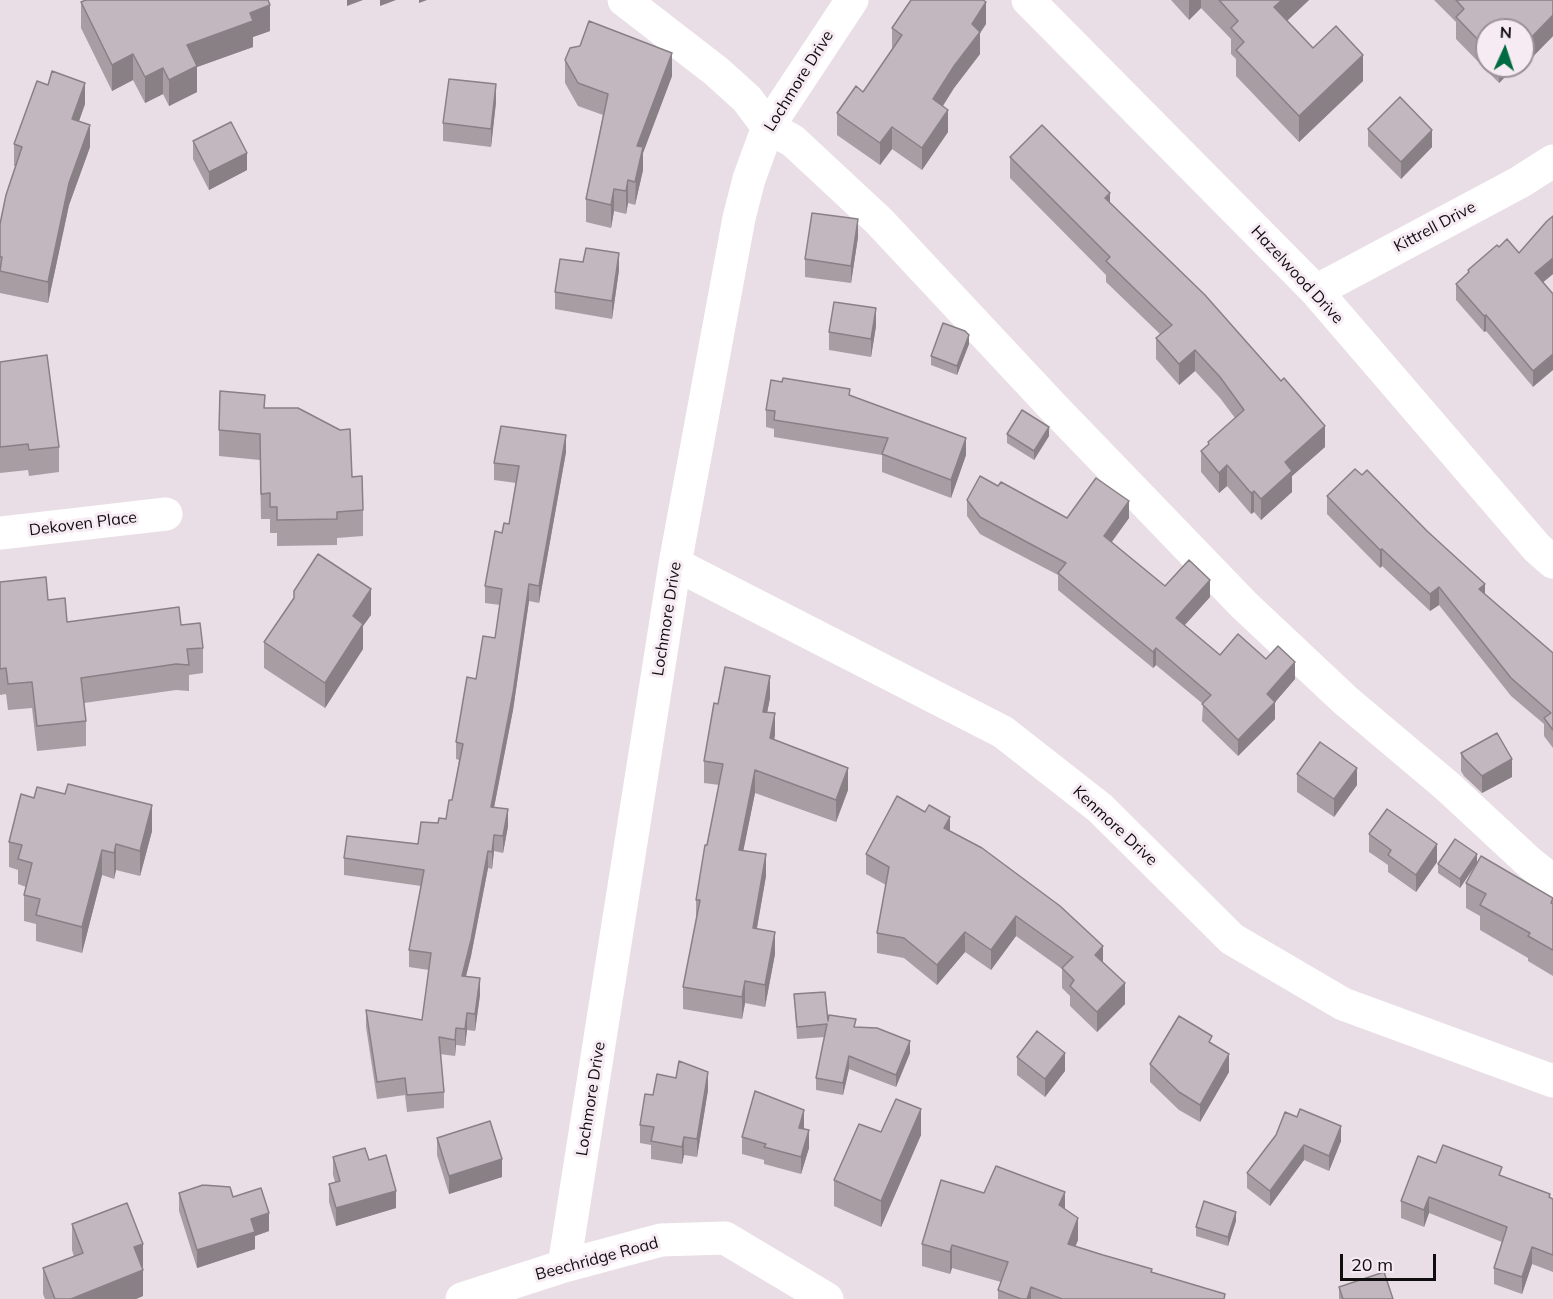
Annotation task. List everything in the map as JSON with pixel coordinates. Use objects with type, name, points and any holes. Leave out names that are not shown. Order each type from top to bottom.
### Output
[{"type":"street","points":[[624,0],[716,71],[747,99],[768,127],[793,141],[879,220],[1053,407],[1244,605],[1345,700],[1447,786],[1530,863],[1553,881]]},
{"type":"street","name":"Lochmore Drive","points":[[564,1266],[675,564],[738,219],[749,179],[768,127],[852,0]]},
{"type":"street","name":"Hazelwood Drive","points":[[1028,0],[1316,291],[1537,548],[1553,562]]},
{"type":"street","name":"Kittrell Drive","points":[[1316,291],[1520,182],[1553,161]]},
{"type":"street","name":"Dekoven Place","points":[[0,533],[166,514]]},
{"type":"street","name":"Kenmore Drive","points":[[675,564],[1003,732],[1101,808],[1232,939],[1343,1004],[1553,1081]]},
{"type":"street","name":"Beechridge Road","points":[[462,1299],[564,1266],[661,1240],[725,1238],[827,1299]]},
{"type":"building","points":[[86,0],[268,0],[270,5],[250,13],[253,21],[187,45],[197,66],[169,80],[163,68],[145,77],[133,54],[112,65],[81,2]]},
{"type":"building","points":[[911,0],[983,0],[986,2],[972,24],[980,32],[933,99],[948,110],[922,148],[892,127],[880,143],[837,113],[856,86],[863,92],[902,35],[892,28]]},
{"type":"building","points":[[1219,0],[1282,0],[1274,7],[1313,48],[1336,26],[1363,55],[1299,116],[1236,50],[1244,42],[1231,28],[1238,21]]},
{"type":"building","points":[[1456,0],[1553,0],[1553,15],[1535,34],[1535,18],[1475,18],[1475,37],[1456,17],[1464,9]]},
{"type":"building","points":[[589,21],[672,53],[637,146],[643,147],[635,182],[628,180],[626,191],[614,189],[611,205],[586,199],[608,94],[578,83],[565,60],[570,48],[580,46]]},
{"type":"building","points":[[52,71],[85,83],[72,119],[90,125],[69,183],[48,282],[0,271],[2,257],[0,257],[0,224],[6,195],[22,147],[14,144],[37,81],[48,85]]},
{"type":"building","points":[[449,79],[496,84],[491,129],[443,123]]},
{"type":"building","points":[[1400,97],[1432,130],[1401,162],[1368,129]]},
{"type":"building","points":[[231,122],[247,153],[209,172],[193,141]]},
{"type":"building","points":[[1042,125],[1110,193],[1105,198],[1205,295],[1281,381],[1284,378],[1325,426],[1285,462],[1292,471],[1261,499],[1254,491],[1251,493],[1227,465],[1219,473],[1201,451],[1244,410],[1220,377],[1195,350],[1179,364],[1156,338],[1172,325],[1106,261],[1110,257],[1010,157]]},
{"type":"building","points":[[812,213],[858,219],[851,266],[805,259]]},
{"type":"building","points":[[1553,216],[1553,258],[1535,273],[1553,294],[1553,354],[1533,371],[1486,315],[1484,316],[1456,284],[1469,272],[1468,270],[1507,239],[1519,253]]},
{"type":"building","points":[[586,248],[619,253],[612,301],[555,292],[560,259],[583,262]]},
{"type":"building","points":[[834,302],[876,308],[871,339],[829,332]]},
{"type":"building","points":[[943,323],[965,331],[969,335],[957,366],[931,356]]},
{"type":"building","points":[[47,355],[59,447],[29,450],[28,444],[0,447],[0,362]]},
{"type":"building","points":[[783,378],[850,389],[849,395],[966,438],[951,480],[882,454],[888,438],[774,420],[775,411],[766,410],[771,380],[782,382]]},
{"type":"building","points":[[220,391],[265,395],[264,408],[298,408],[340,430],[350,429],[352,477],[362,476],[363,510],[337,512],[337,519],[277,520],[277,507],[270,507],[270,493],[261,494],[260,434],[219,430]]},
{"type":"building","points":[[1022,410],[1049,427],[1034,451],[1007,434]]},
{"type":"building","points":[[501,426],[566,435],[539,586],[529,584],[513,693],[491,807],[508,809],[503,836],[494,835],[492,852],[488,851],[462,976],[480,978],[475,1014],[467,1013],[465,1029],[456,1028],[455,1040],[439,1037],[444,1092],[407,1095],[405,1078],[377,1082],[366,1010],[422,1020],[431,953],[409,950],[424,870],[344,858],[347,836],[418,844],[421,822],[438,823],[439,818],[446,819],[463,744],[456,742],[467,677],[476,679],[483,636],[495,638],[502,589],[485,586],[495,531],[502,533],[504,523],[509,524],[519,466],[494,463]]},
{"type":"building","points":[[1355,469],[1362,475],[1367,470],[1427,531],[1485,584],[1479,589],[1553,653],[1553,730],[1544,718],[1551,713],[1511,678],[1439,587],[1430,594],[1382,549],[1380,550],[1327,496]]},
{"type":"building","points":[[980,476],[998,486],[1001,482],[1067,518],[1096,478],[1129,501],[1104,536],[1165,586],[1189,560],[1210,580],[1176,618],[1220,655],[1238,634],[1266,659],[1278,646],[1295,662],[1267,694],[1275,702],[1238,740],[1202,704],[1211,695],[1156,648],[1153,652],[1058,573],[1066,563],[980,517],[967,500]]},
{"type":"building","points":[[318,554],[371,589],[353,616],[363,624],[325,683],[264,642],[294,598],[294,591]]},
{"type":"building","points":[[46,577],[48,600],[65,598],[67,622],[179,607],[181,625],[200,623],[203,648],[187,649],[189,665],[176,664],[81,678],[86,721],[37,726],[32,682],[8,684],[6,668],[0,669],[0,582]]},
{"type":"building","points":[[725,667],[770,676],[763,712],[775,713],[770,738],[848,768],[836,800],[755,770],[739,850],[766,854],[753,928],[775,932],[765,985],[745,981],[742,997],[683,987],[700,900],[696,900],[705,845],[707,845],[723,764],[704,761],[714,703],[718,704]]},
{"type":"building","points":[[1497,733],[1512,759],[1482,776],[1461,753]]},
{"type":"building","points":[[1320,742],[1357,768],[1334,799],[1297,774]]},
{"type":"building","points":[[68,784],[152,805],[140,851],[116,844],[114,853],[102,850],[82,927],[36,915],[40,899],[24,895],[32,863],[18,859],[22,845],[9,842],[21,794],[34,798],[37,787],[65,794]]},
{"type":"building","points":[[897,796],[925,812],[929,805],[950,817],[944,828],[982,848],[1060,906],[1103,946],[1095,955],[1125,983],[1097,1012],[1070,986],[1074,980],[1062,968],[1073,957],[1016,916],[991,950],[965,932],[937,965],[904,938],[877,933],[889,867],[866,854]]},
{"type":"building","points":[[1387,809],[1437,844],[1416,875],[1388,855],[1391,850],[1369,834]]},
{"type":"building","points":[[1455,839],[1477,854],[1460,879],[1438,864]]},
{"type":"building","points":[[1481,856],[1553,898],[1551,903],[1553,904],[1553,950],[1528,936],[1530,933],[1480,905],[1486,894],[1466,883]]},
{"type":"building","points":[[825,992],[828,1021],[829,1015],[856,1019],[854,1027],[877,1028],[910,1041],[896,1075],[849,1056],[843,1083],[816,1078],[827,1024],[797,1027],[794,994]]},
{"type":"building","points":[[1179,1016],[1212,1036],[1209,1042],[1229,1054],[1200,1105],[1179,1092],[1150,1064]]},
{"type":"building","points":[[1037,1031],[1065,1053],[1045,1079],[1017,1057]]},
{"type":"building","points":[[679,1061],[708,1072],[697,1139],[684,1137],[682,1147],[651,1141],[654,1127],[640,1125],[645,1094],[653,1095],[657,1074],[676,1078]]},
{"type":"building","points":[[755,1091],[804,1110],[799,1128],[809,1130],[801,1157],[764,1147],[766,1144],[742,1137]]},
{"type":"building","points":[[896,1099],[921,1109],[881,1201],[834,1180],[859,1124],[881,1132]]},
{"type":"building","points":[[1300,1109],[1341,1126],[1329,1156],[1304,1145],[1270,1191],[1247,1173],[1276,1135],[1285,1112],[1297,1117]]},
{"type":"building","points":[[490,1121],[502,1159],[449,1176],[437,1138]]},
{"type":"building","points":[[1443,1145],[1502,1167],[1499,1175],[1550,1194],[1549,1197],[1553,1199],[1553,1255],[1532,1247],[1522,1277],[1494,1268],[1507,1227],[1429,1197],[1424,1210],[1401,1201],[1418,1156],[1436,1163]]},
{"type":"building","points":[[365,1148],[369,1160],[386,1155],[396,1191],[336,1208],[329,1184],[340,1181],[333,1157]]},
{"type":"building","points":[[996,1166],[1065,1192],[1059,1205],[1078,1218],[1068,1244],[1225,1294],[1224,1299],[1062,1299],[1031,1287],[1027,1299],[1021,1299],[998,1290],[1008,1262],[952,1245],[950,1252],[922,1244],[941,1180],[984,1193]]},
{"type":"building","points":[[203,1185],[230,1187],[233,1197],[261,1188],[269,1213],[251,1219],[255,1232],[197,1250],[179,1193]]},
{"type":"building","points":[[1204,1201],[1236,1212],[1228,1237],[1196,1227]]},
{"type":"building","points":[[127,1203],[143,1244],[134,1247],[143,1270],[71,1299],[55,1299],[43,1268],[83,1253],[72,1224]]},
{"type":"building","points":[[1384,1272],[1393,1299],[1343,1299],[1339,1287]]}]
